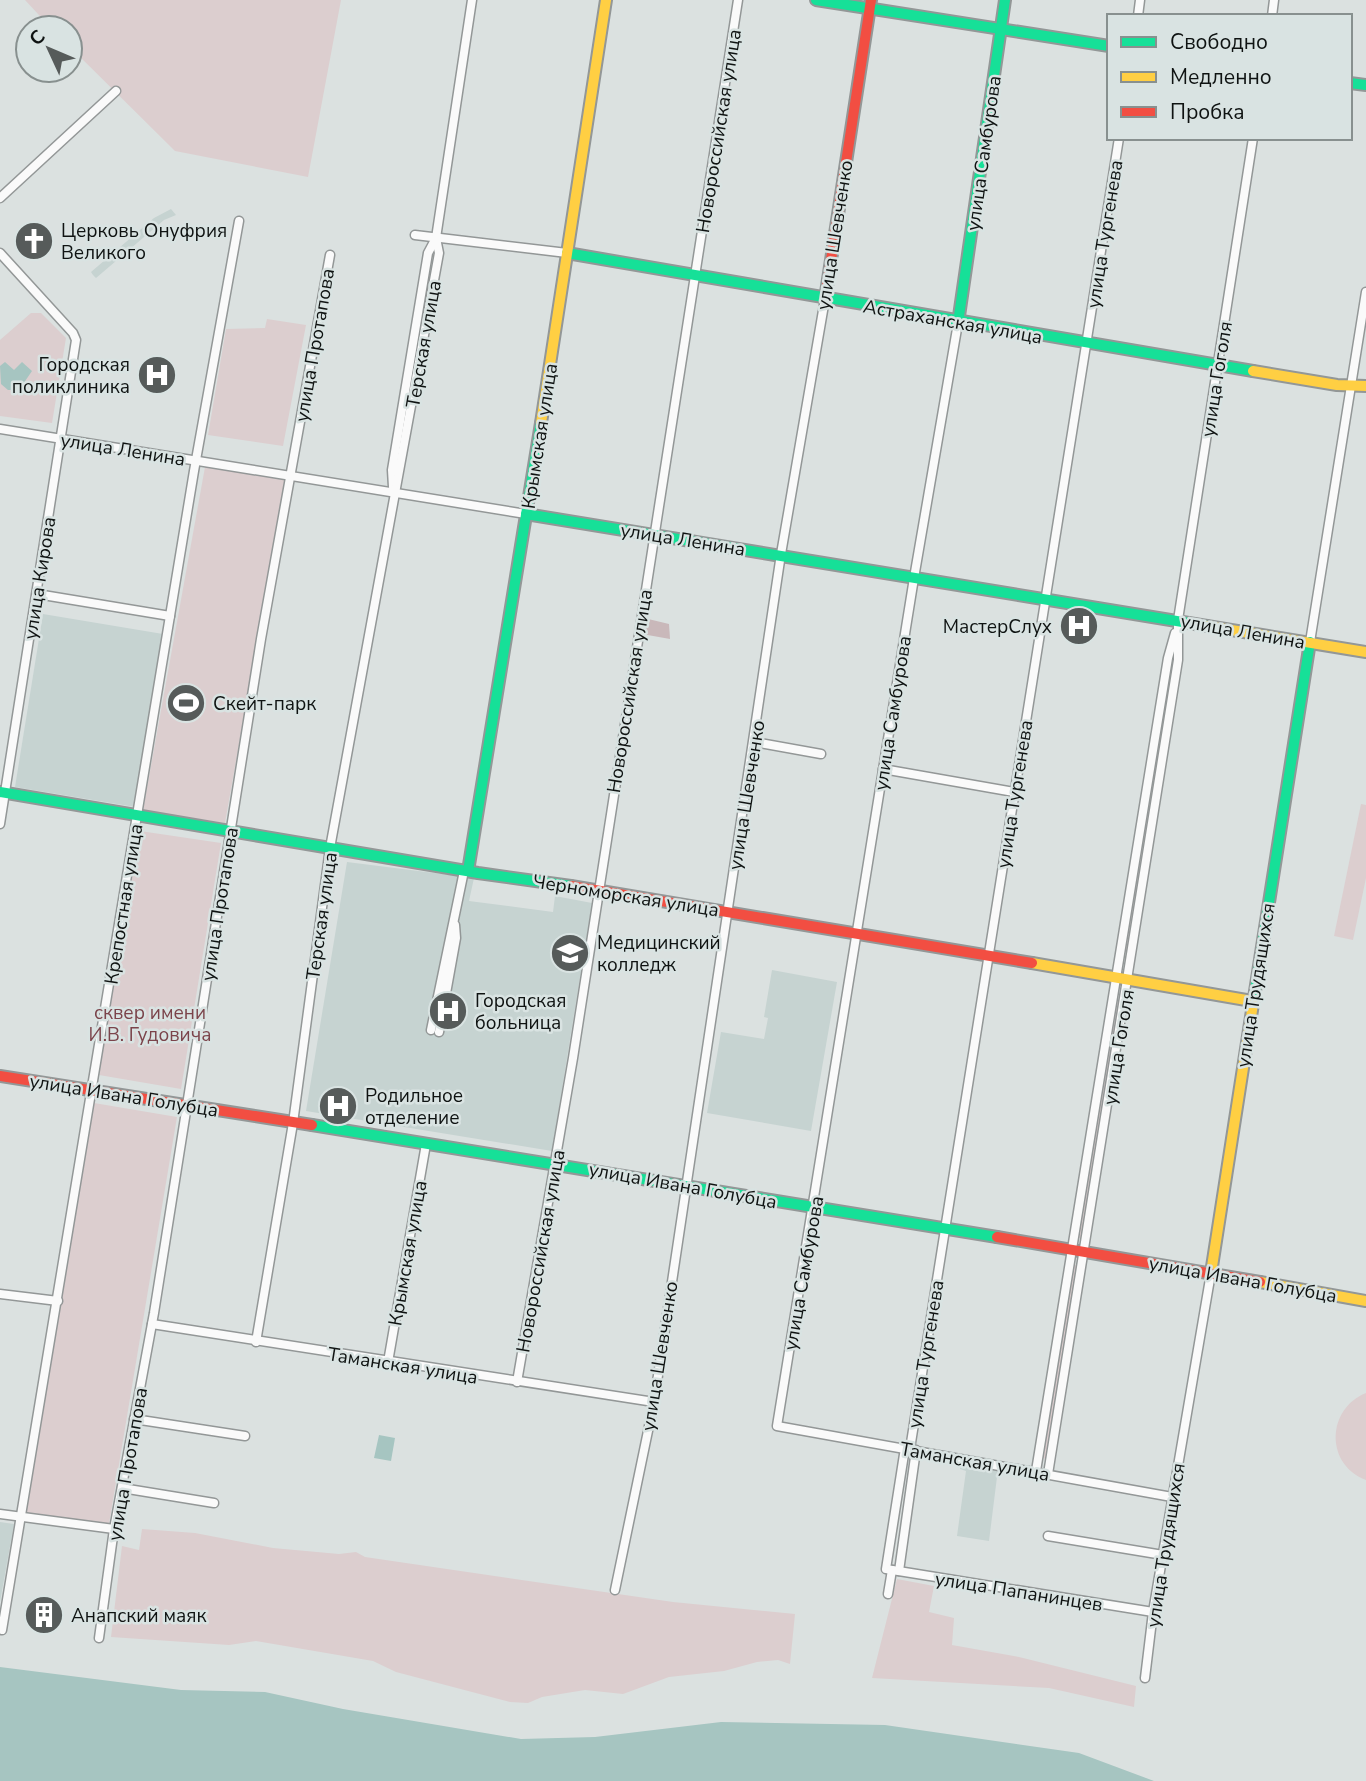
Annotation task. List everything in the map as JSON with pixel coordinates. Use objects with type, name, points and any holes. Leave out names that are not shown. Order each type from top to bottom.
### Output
[{"type":"street","name":"Терская улица","points":[[256,1342],[293,1123],[330,848],[394,492],[392,470],[428,253],[436,238],[472,0]]},
{"type":"street","name":"Крымская улица","points":[[435,1031],[448,936],[454,925],[466,871],[526,514],[606,0]]},
{"type":"street","name":"Новороссийская улица","points":[[517,1382],[555,1163],[738,0]]},
{"type":"street","points":[[816,0],[871,5],[1107,46]]},
{"type":"street","name":"улица Самбурова","points":[[777,1426],[914,578],[958,323],[1005,0]]},
{"type":"street","name":"улица Шевченко","points":[[615,1590],[654,1402],[781,554],[825,299],[871,5]]},
{"type":"street","points":[[0,198],[116,91]]},
{"type":"street","name":"улица Тургенева","points":[[888,1594],[1119,140]]},
{"type":"street","name":"улица Гоголя","points":[[1048,1474],[1116,977],[1168,658],[1178,620],[1253,140]]},
{"type":"street","name":"Крепостная улица","points":[[2,1630],[196,460],[239,220]]},
{"type":"street","name":"Астраханская улица","points":[[415,234],[567,253],[958,323],[1350,386],[1366,386]]},
{"type":"street","name":"улица Кирова","points":[[0,253],[73,332],[76,340],[0,824]]},
{"type":"street","name":"улица Протапова","points":[[99,1638],[114,1529],[152,1324],[290,475],[330,255]]},
{"type":"street","name":"улица Трудящихся","points":[[1145,1678],[1153,1612],[1211,1273],[1366,292]]},
{"type":"street","name":"улица Ленина","points":[[0,429],[781,554],[1366,652]]},
{"type":"street","points":[[37,594],[170,617]]},
{"type":"street","name":"улица Гоголя","points":[[1036,1471],[1129,979],[1178,660],[1178,620]]},
{"type":"street","points":[[754,742],[821,754]]},
{"type":"street","points":[[883,769],[1014,792]]},
{"type":"street","name":"Черноморская улица","points":[[3,792],[466,871],[729,911],[1252,1001]]},
{"type":"street","name":"улица Ивана Голубца","points":[[0,1076],[555,1163],[685,1187],[1079,1250],[1366,1301]]},
{"type":"street","name":"Крымская улица","points":[[388,1362],[426,1144]]},
{"type":"street","points":[[0,1294],[58,1301]]},
{"type":"street","name":"Таманская улица","points":[[152,1324],[654,1402]]},
{"type":"street","points":[[134,1419],[245,1436]]},
{"type":"street","name":"Таманская улица","points":[[777,1426],[1172,1497]]},
{"type":"street","points":[[122,1488],[214,1503]]},
{"type":"street","points":[[0,1514],[114,1529]]},
{"type":"street","points":[[1048,1536],[1163,1555]]},
{"type":"street","name":"улица Папанинцев","points":[[892,1570],[1153,1612]]},
{"type":"shaded area","points":[[171,209],[176,215],[164,220],[96,278],[93,275],[91,272],[154,218]]},
{"type":"shaded area","points":[[43,614],[163,634],[135,807],[15,787]]},
{"type":"shaded area","points":[[644,618],[669,624],[670,639],[642,634]]},
{"type":"shaded area","name":"Городская больница","points":[[347,862],[474,878],[469,901],[553,912],[555,896],[592,903],[552,1151],[306,1111]]},
{"type":"shaded area","points":[[772,970],[837,982],[811,1131],[707,1113],[721,1032],[764,1039],[768,1018],[764,1017]]},
{"type":"shaded area","points":[[961,1463],[998,1469],[989,1541],[957,1536],[966,1471],[960,1469]]},
{"type":"shaded area","points":[[0,1522],[14,1524],[0,1602]]},
{"type":"green space","points":[[25,0],[341,0],[308,177],[175,151],[84,61],[84,14],[38,14]]},
{"type":"green space","points":[[31,313],[41,313],[66,338],[52,423],[0,416],[0,340]]},
{"type":"green space","points":[[267,319],[306,325],[283,446],[208,435],[226,329],[265,328]]},
{"type":"green space","points":[[205,467],[286,479],[225,823],[143,810]]},
{"type":"green space","points":[[1170,657],[1176,657],[1130,953],[1123,952]]},
{"type":"green space","points":[[1361,804],[1366,805],[1366,878],[1353,940],[1334,936]]},
{"type":"green space","name":"сквер имени И.В. Гудовича","points":[[140,831],[221,843],[181,1089],[99,1075]]},
{"type":"green space","points":[[1115,999],[1123,1000],[1085,1238],[1078,1238]]},
{"type":"green space","points":[[94,1103],[177,1117],[109,1524],[24,1512]]},
{"type":"green space","points":[[1074,1265],[1081,1265],[1048,1459],[1041,1458]]},
{"type":"green space","points":[[1366,1393],[1366,1480],[1353,1473],[1343,1462],[1337,1450],[1336,1437],[1343,1411]]},
{"type":"green space","points":[[142,1529],[195,1533],[273,1548],[339,1554],[356,1552],[365,1557],[673,1602],[795,1614],[790,1664],[778,1660],[757,1662],[724,1671],[669,1677],[623,1694],[585,1690],[542,1697],[528,1703],[510,1702],[396,1672],[373,1661],[256,1641],[229,1645],[111,1637],[122,1546],[139,1550]]},
{"type":"green space","points":[[897,1579],[934,1586],[929,1612],[954,1618],[952,1645],[1019,1657],[1136,1686],[1134,1707],[1049,1688],[872,1678]]},
{"type":"water","points":[[5,362],[14,370],[22,362],[32,371],[19,390],[8,390],[1,384],[0,366]]},
{"type":"water","points":[[379,1435],[395,1438],[391,1461],[374,1458]]},
{"type":"water","points":[[0,1667],[181,1690],[265,1692],[343,1709],[521,1739],[595,1737],[721,1722],[885,1725],[1079,1753],[1154,1781],[0,1781]]},
{"type":"traffic: fast","points":[[816,0],[1107,46]]},
{"type":"traffic: fast","points":[[958,323],[1005,0]]},
{"type":"traffic: fast","points":[[1352,83],[1366,85]]},
{"type":"traffic: fast","points":[[567,253],[1253,371]]},
{"type":"traffic: fast","points":[[468,871],[541,423]]},
{"type":"traffic: fast","points":[[526,514],[1207,626]]},
{"type":"traffic: fast","points":[[1253,1004],[1310,642]]},
{"type":"traffic: fast","points":[[0,792],[478,873],[571,886]]},
{"type":"traffic: fast","points":[[312,1125],[997,1237]]},
{"type":"traffic: slow","points":[[541,423],[606,0]]},
{"type":"traffic: slow","points":[[1253,371],[1337,385],[1366,386]]},
{"type":"traffic: slow","points":[[1207,626],[1366,652]]},
{"type":"traffic: slow","points":[[1032,963],[1252,1001]]},
{"type":"traffic: slow","points":[[1211,1273],[1253,1004]]},
{"type":"traffic: slow","points":[[1260,1282],[1366,1301]]},
{"type":"traffic: jam","points":[[825,299],[871,0]]},
{"type":"traffic: jam","points":[[571,886],[1032,963]]},
{"type":"traffic: jam","points":[[0,1076],[312,1125]]},
{"type":"traffic: jam","points":[[997,1237],[1260,1282]]},
{"type":"place","name":"Церковь Онуфрия Великого","points":[[34,241]]},
{"type":"place","name":"Городская поликлиника","points":[[157,375]]},
{"type":"place","name":"МастерСлух","points":[[1079,626]]},
{"type":"place","name":"Скейт-парк","points":[[186,703]]},
{"type":"place","name":"Медицинский колледж","points":[[570,953]]},
{"type":"place","name":"Городская больница","points":[[448,1011]]},
{"type":"place","name":"Родильное отделение","points":[[338,1106]]},
{"type":"place","name":"Анапский маяк","points":[[44,1615]]}]
